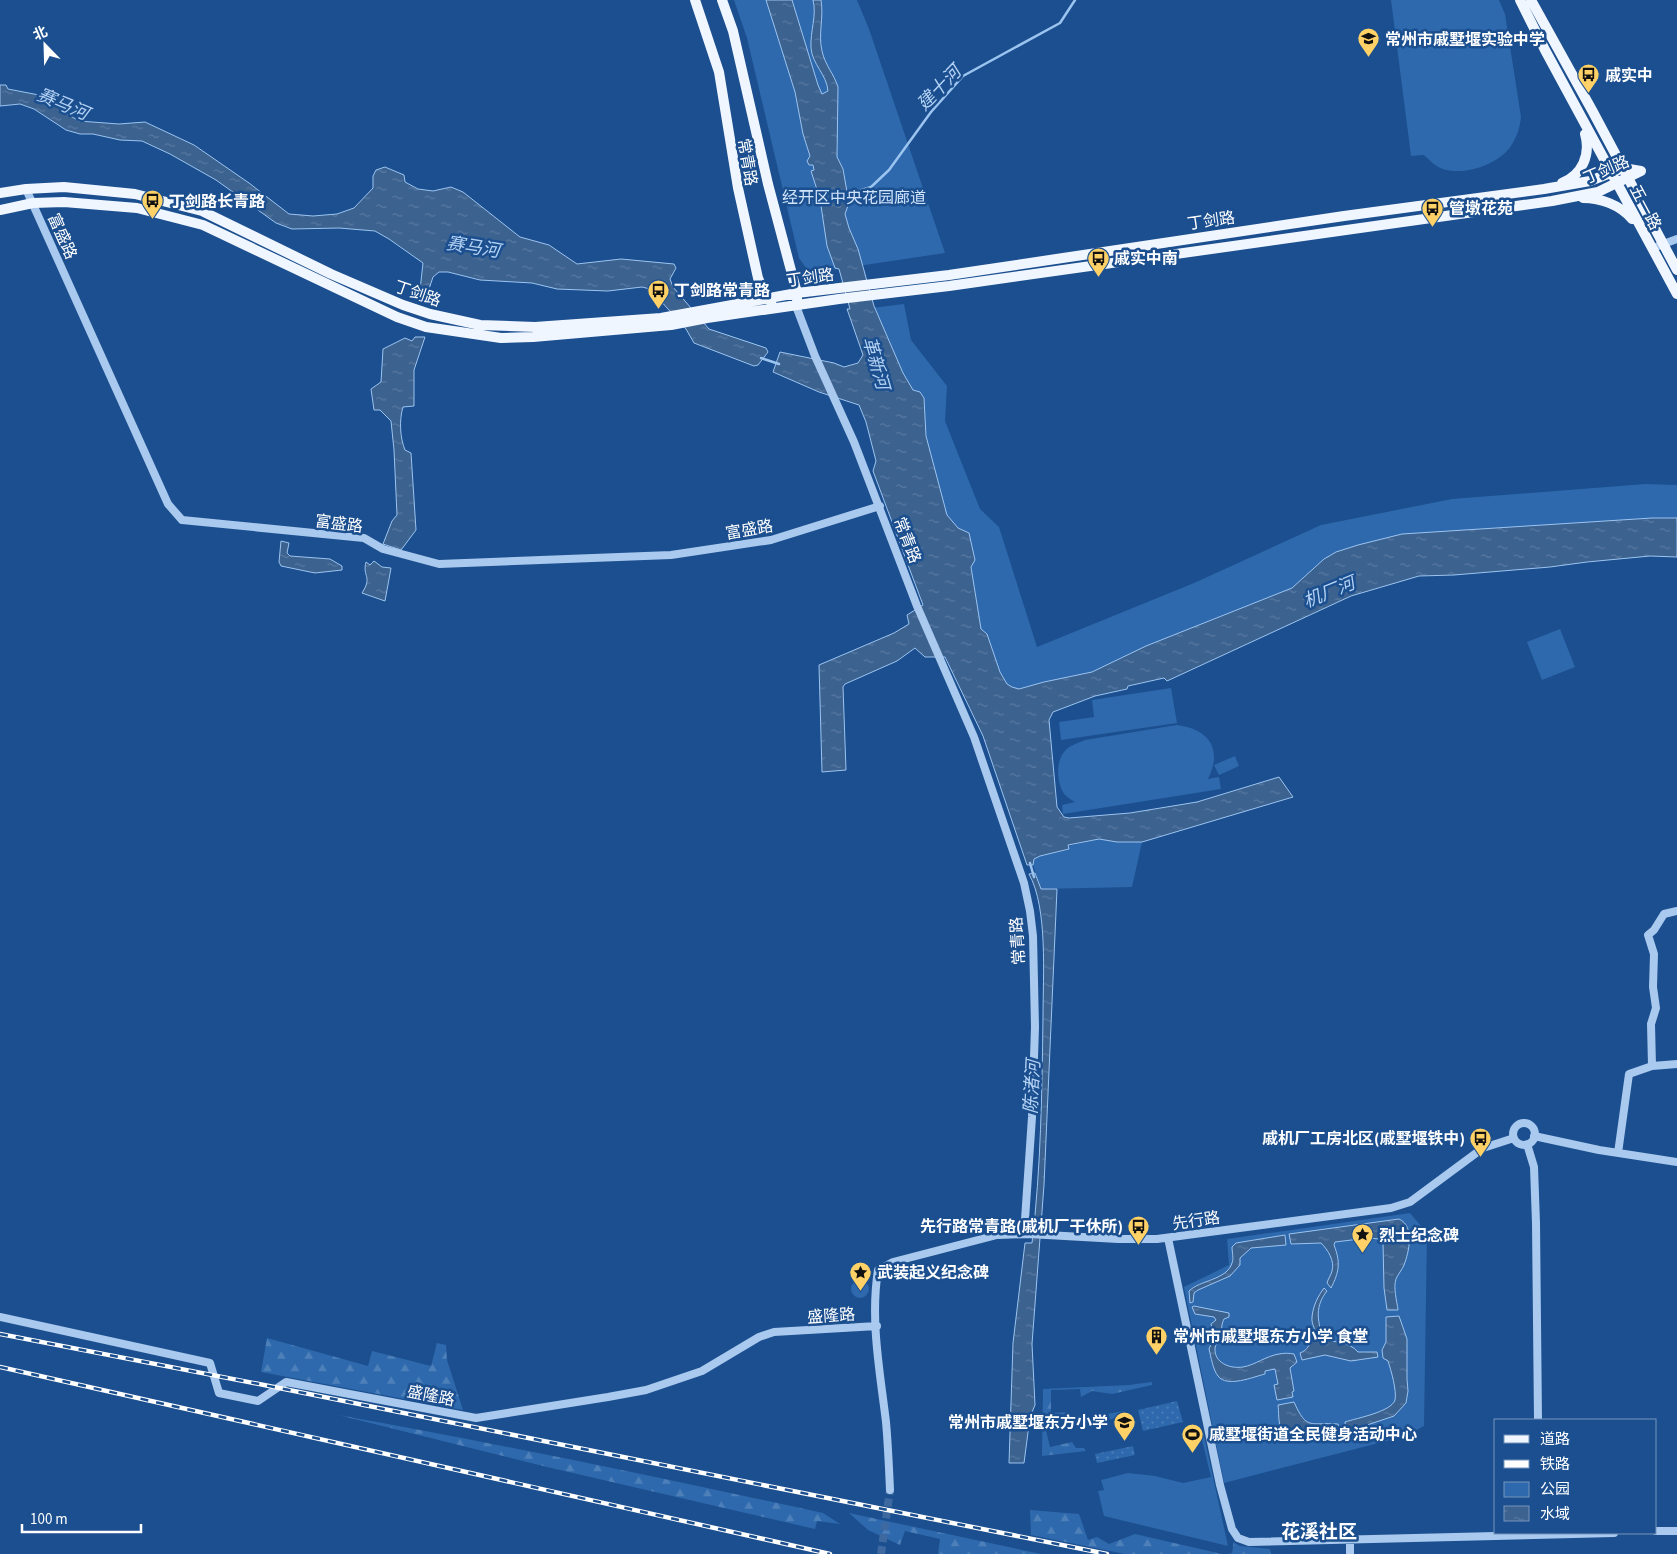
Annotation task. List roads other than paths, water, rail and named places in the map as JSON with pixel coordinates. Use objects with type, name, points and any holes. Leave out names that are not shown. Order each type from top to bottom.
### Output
[{"type":"main road","name":"常青路","points":[[695,0],[718,72],[738,188],[758,278],[767,299]]},
{"type":"main road","name":"常青路","points":[[722,0],[733,31],[768,184],[797,293],[796,306]]},
{"type":"main road","name":"五一路","points":[[1520,0],[1580,116],[1677,294]]},
{"type":"main road","name":"五一路","points":[[1531,0],[1623,168]]},
{"type":"main road","points":[[1550,188],[1570,180],[1583,167],[1588,145],[1580,116]]},
{"type":"main road","name":"丁剑路","points":[[0,193],[26,189],[64,187],[135,194],[202,211],[330,274],[402,306],[472,323],[535,327],[661,318],[704,314],[796,306],[876,294],[949,286],[1564,198],[1598,192],[1641,171],[1623,168],[1590,180],[1550,188],[1334,217],[949,275],[797,293],[704,314],[671,325],[534,337],[500,338],[426,327],[397,317],[203,225],[137,208],[64,202],[33,203],[0,210]]},
{"type":"main road","name":"五一路","points":[[1628,178],[1677,270]]},
{"type":"main road","points":[[1564,198],[1594,198],[1610,203],[1627,213],[1641,228]]},
{"type":"main road","points":[[767,299],[796,306]]},
{"type":"street","name":"富盛路","points":[[26,189],[168,504],[182,520],[364,538],[383,549],[439,564],[671,555],[771,540],[880,506]]},
{"type":"street","points":[[1652,249],[1677,239]]},
{"type":"street","name":"常青路","points":[[796,306],[880,506],[940,662],[974,737],[1024,883],[1033,936],[1035,1027],[1027,1234]]},
{"type":"street","points":[[1652,1066],[1651,1024],[1656,1008],[1653,987],[1654,954],[1648,935],[1654,930],[1664,914],[1677,911]]},
{"type":"street","points":[[1618,1154],[1629,1074],[1652,1066],[1677,1064]]},
{"type":"street","points":[[1521,1123],[1530,1125],[1534,1136],[1530,1143],[1519,1144],[1514,1138],[1514,1129],[1521,1123]]},
{"type":"street","points":[[1534,1136],[1618,1154],[1677,1162]]},
{"type":"street","name":"先行路","points":[[890,1490],[886,1424],[878,1351],[876,1288],[878,1270],[893,1262],[997,1234],[1118,1239],[1168,1238],[1390,1208],[1410,1202],[1483,1148],[1514,1138]]},
{"type":"street","points":[[1526,1144],[1534,1167],[1538,1419]]},
{"type":"street","points":[[1168,1238],[1220,1485],[1232,1529],[1238,1538],[1249,1542],[1540,1534]]},
{"type":"street","name":"盛隆路","points":[[0,1317],[210,1363],[219,1393],[258,1401],[286,1382],[476,1418],[646,1390],[702,1371],[760,1337],[774,1332],[877,1326]]},
{"type":"street","points":[[1657,1531],[1677,1531]]},
{"type":"street","points":[[1350,1540],[1350,1554]]},
{"type":"water","points":[[766,0],[792,0],[822,94],[828,91],[827,85],[814,59],[811,48],[813,0],[821,0],[822,51],[838,87],[837,157],[843,169],[849,203],[845,214],[858,249],[874,306],[903,373],[913,390],[920,392],[924,398],[926,436],[947,515],[958,528],[969,533],[975,560],[971,567],[981,629],[987,634],[1000,672],[1007,684],[1019,689],[1092,672],[1146,646],[1292,588],[1324,559],[1336,552],[1402,534],[1677,518],[1677,557],[1650,556],[1550,567],[1419,576],[1351,596],[1167,681],[1164,678],[1128,686],[1127,689],[1095,696],[1053,712],[1049,720],[1057,807],[1064,817],[1130,813],[1197,802],[1279,777],[1293,797],[1142,842],[1117,842],[1099,839],[1068,845],[1069,849],[1040,856],[1034,859],[1033,865],[1027,865],[983,736],[945,657],[925,657],[915,648],[897,661],[845,684],[843,687],[846,770],[822,772],[819,665],[894,633],[909,624],[907,615],[923,605],[873,471],[876,461],[866,422],[859,405],[819,392],[773,372],[780,352],[834,363],[844,367],[858,363],[863,355],[847,309],[850,309],[839,269],[835,268],[827,246],[820,199],[811,171],[814,170],[813,165],[809,165],[807,161],[810,156],[803,134],[795,92]]},
{"type":"water","points":[[0,85],[6,85],[8,89],[39,95],[53,102],[79,121],[119,124],[145,122],[194,145],[249,183],[289,214],[313,216],[337,214],[354,208],[373,188],[373,176],[376,170],[385,167],[404,175],[405,182],[418,189],[433,191],[451,187],[463,192],[520,237],[549,245],[577,264],[621,259],[674,264],[676,268],[670,279],[673,287],[709,329],[766,348],[768,352],[758,365],[754,366],[694,343],[686,329],[650,289],[642,287],[608,291],[557,289],[532,283],[480,280],[448,272],[439,272],[433,277],[428,292],[420,290],[423,263],[375,231],[339,228],[292,229],[276,223],[216,180],[170,154],[142,141],[80,134],[66,130],[34,109],[20,104],[0,106]]},
{"type":"water","points":[[415,337],[425,337],[414,370],[414,406],[403,407],[401,435],[405,450],[411,453],[416,530],[401,550],[383,544],[392,521],[397,515],[394,450],[391,421],[380,410],[374,410],[371,389],[381,382],[383,349],[405,338],[412,341]]},
{"type":"water","points":[[281,541],[289,543],[287,553],[290,556],[330,559],[342,566],[342,570],[315,573],[281,566],[279,562]]},
{"type":"water","points":[[374,561],[382,567],[391,568],[385,601],[362,593],[367,583],[366,562],[370,565]]},
{"type":"water","points":[[1035,873],[1041,889],[1057,889],[1044,1185],[1032,1344],[1035,1405],[1030,1417],[1024,1463],[1009,1463],[1013,1343],[1025,1243],[1032,1243],[1040,1130],[1044,962],[1039,905],[1029,874]]},
{"type":"water","points":[[1399,1219],[1407,1227],[1409,1247],[1406,1260],[1395,1283],[1398,1310],[1387,1310],[1384,1288],[1383,1243],[1380,1239],[1368,1238],[1335,1242],[1338,1267],[1331,1288],[1327,1283],[1333,1263],[1326,1249],[1321,1243],[1291,1244],[1289,1234]]},
{"type":"water","points":[[1285,1235],[1286,1245],[1251,1248],[1240,1258],[1240,1265],[1230,1276],[1198,1290],[1194,1293],[1193,1302],[1190,1303],[1189,1291],[1225,1273],[1229,1269],[1233,1260],[1232,1247],[1236,1243]]},
{"type":"water","points":[[1324,1288],[1327,1291],[1320,1302],[1318,1313],[1323,1337],[1346,1344],[1358,1352],[1377,1352],[1378,1357],[1351,1361],[1325,1355],[1302,1360],[1300,1353],[1307,1349],[1315,1335],[1312,1321],[1313,1313],[1316,1301]]},
{"type":"water","points":[[1192,1307],[1229,1313],[1229,1317],[1223,1321],[1221,1334],[1215,1348],[1217,1358],[1228,1366],[1243,1367],[1274,1355],[1294,1354],[1297,1362],[1290,1368],[1294,1391],[1292,1392],[1293,1397],[1277,1400],[1274,1385],[1278,1384],[1275,1369],[1240,1381],[1227,1381],[1218,1376],[1213,1367],[1209,1349],[1214,1337],[1211,1324],[1216,1320],[1214,1317],[1195,1314]]},
{"type":"water","points":[[1399,1316],[1407,1339],[1408,1391],[1406,1403],[1394,1416],[1346,1432],[1345,1422],[1381,1411],[1395,1400],[1392,1375],[1388,1361],[1383,1358],[1382,1350],[1386,1342],[1386,1317]]},
{"type":"water","points":[[1294,1402],[1306,1421],[1315,1424],[1338,1424],[1340,1432],[1323,1433],[1300,1441],[1291,1439],[1280,1426],[1278,1405]]},
{"type":"waterway","name":"建十河","points":[[846,195],[871,187],[889,170],[931,112],[963,76],[1060,23],[1075,0]]},
{"type":"waterway","name":"赛马河","points":[[761,358],[779,364]]},
{"type":"waterway","name":"陈渚河","points":[[1030,863],[1034,877]]},
{"type":"tunnel","points":[[881,1554],[890,1490]]},
{"type":"railway","points":[[0,1334],[1107,1554]]},
{"type":"railway","points":[[0,1367],[830,1554]]},
{"type":"place","name":"常州市戚墅堰实验中学","points":[[1369,58]]},
{"type":"place","name":"戚实中","points":[[1589,94]]},
{"type":"place","name":"丁剑路长青路","points":[[153,220]]},
{"type":"place","name":"管墩花苑","points":[[1433,227]]},
{"type":"place","name":"戚实中南","points":[[1098,277]]},
{"type":"place","name":"丁剑路常青路","points":[[658,309]]},
{"type":"place","name":"戚机厂工房北区(戚墅堰铁中)","points":[[1481,1157]]},
{"type":"place","name":"先行路常青路(戚机厂干休所)","points":[[1139,1245]]},
{"type":"place","name":"烈士纪念碑","points":[[1363,1254]]},
{"type":"place","name":"武装起义纪念碑","points":[[861,1291]]},
{"type":"place","name":"常州市戚墅堰东方小学 食堂","points":[[1157,1355]]},
{"type":"place","name":"常州市戚墅堰东方小学","points":[[1124,1441]]},
{"type":"place","name":"戚墅堰街道全民健身活动中心","points":[[1193,1453]]},
{"type":"district","name":"花溪社区","points":[[1319,1531]]},
{"type":"park label","name":"经开区中央花园廊道","points":[[854,197]]},
{"type":"water label","name":"革新河","points":[[876,363]]},
{"type":"water label","name":"机厂河","points":[[1329,592]]}]
